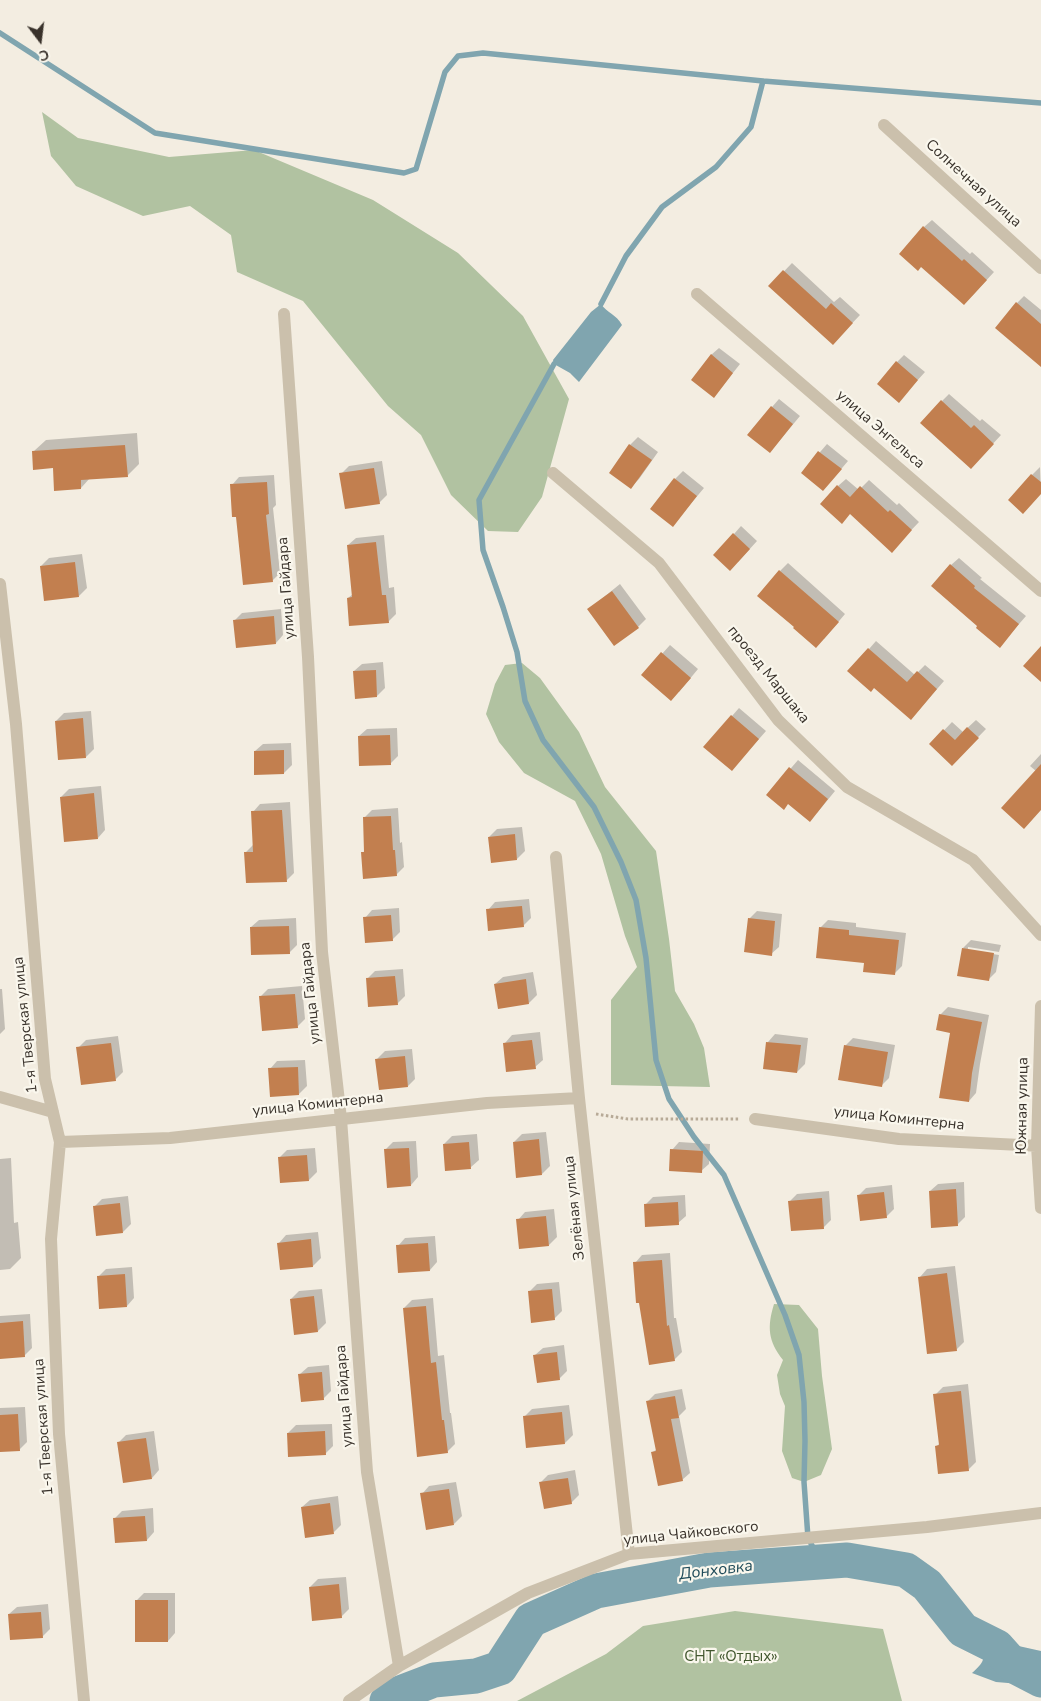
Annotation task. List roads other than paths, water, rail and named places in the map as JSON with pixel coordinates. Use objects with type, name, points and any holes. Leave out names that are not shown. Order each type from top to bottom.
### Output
[{"type":"street","name":"Солнечная улица","points":[[884,125],[1041,268]]},
{"type":"street","name":"улица Энгельса","points":[[697,294],[1041,591]]},
{"type":"street","name":"улица Гайдара","points":[[284,314],[308,658],[322,952],[341,1119],[367,1472],[399,1666]]},
{"type":"street","name":"проезд Маршака","points":[[553,473],[659,562],[778,720],[847,788],[973,860],[1041,935]]},
{"type":"street","name":"1-я Тверская улица","points":[[0,584],[16,724],[45,1078],[60,1142],[51,1249],[59,1434],[84,1701]]},
{"type":"street","name":"Зелёная улица","points":[[556,857],[579,1098],[629,1554]]},
{"type":"street","name":"Южная улица","points":[[1041,1006],[1039,1146],[1041,1208]]},
{"type":"street","points":[[0,1097],[53,1112]]},
{"type":"street","name":"улица Коминтерна","points":[[60,1142],[170,1138],[487,1103],[579,1098]]},
{"type":"street","name":"улица Коминтерна","points":[[755,1119],[899,1139],[1039,1146]]},
{"type":"street","name":"улица Чайковского","points":[[349,1701],[399,1666],[528,1593],[629,1554],[927,1527],[1041,1513]]},
{"type":"water","points":[[601,304],[622,325],[579,382],[570,373],[554,364],[553,360],[591,312]]},
{"type":"water","points":[[991,1635],[1014,1645],[1041,1651],[1041,1693],[1020,1684],[996,1682],[972,1673],[984,1658],[980,1638]]},
{"type":"waterway","points":[[0,33],[155,133],[404,173],[416,169],[445,72],[458,56],[483,53],[763,81],[1041,103]]},
{"type":"waterway","points":[[601,304],[626,256],[662,207],[716,167],[751,127],[763,81]]},
{"type":"waterway","points":[[554,364],[479,500],[483,550],[517,652],[525,701],[543,740],[594,807],[621,862],[636,900],[646,958],[656,1060],[669,1099],[694,1137],[724,1175],[785,1315],[799,1355],[804,1402],[804,1482],[808,1538],[815,1551],[847,1560]]},
{"type":"waterway","name":"Донховка","points":[[387,1701],[392,1696],[434,1680],[476,1676],[500,1668],[531,1620],[596,1591],[709,1570],[847,1560],[906,1570],[927,1585],[963,1630],[997,1647],[1014,1666],[1041,1680]]},
{"type":"park label","name":"СНТ «Отдых»","points":[[731,1657]]}]
